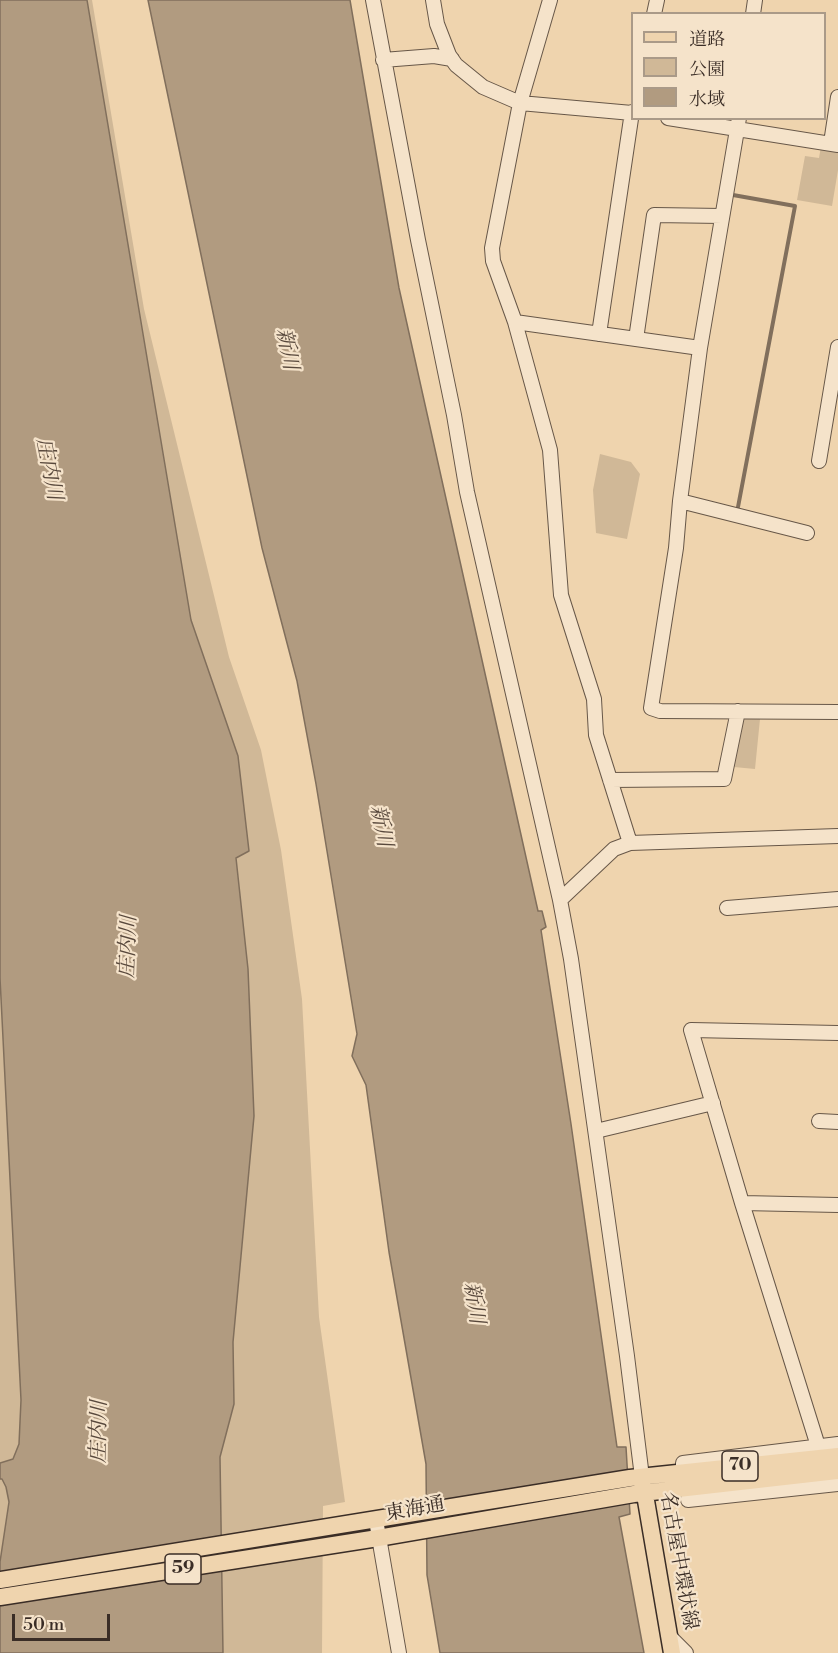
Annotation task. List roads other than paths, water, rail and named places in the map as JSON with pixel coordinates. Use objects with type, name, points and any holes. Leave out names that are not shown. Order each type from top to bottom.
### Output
[{"type":"main road","name":"東海通","points":[[0,1580],[377,1520],[838,1456]]},
{"type":"main road","name":"東海通","points":[[0,1598],[378,1538],[637,1485],[837,1484]]},
{"type":"main road","name":"名古屋中環状線","points":[[637,1485],[671,1645]]},
{"type":"street","points":[[373,0],[454,414],[467,492],[560,900],[571,959],[596,1131],[637,1485]]},
{"type":"street","points":[[433,0],[437,24],[452,59],[483,87],[520,103],[631,113]]},
{"type":"street","points":[[550,0],[520,103],[492,248],[493,261],[514,322],[550,450],[561,595],[594,699],[596,735],[630,843]]},
{"type":"street","points":[[383,60],[434,56],[452,59]]},
{"type":"street","points":[[691,120],[738,124],[835,144],[838,95]]},
{"type":"street","points":[[599,334],[631,120]]},
{"type":"street","points":[[738,124],[700,348],[676,548],[651,708],[660,711],[838,712]]},
{"type":"street","points":[[636,339],[654,215],[722,216]]},
{"type":"street","points":[[514,322],[700,348]]},
{"type":"street","points":[[819,462],[838,347]]},
{"type":"street","points":[[680,501],[807,533]]},
{"type":"street","points":[[610,780],[724,779],[738,711]]},
{"type":"street","points":[[560,900],[614,849],[630,843],[838,836]]},
{"type":"street","points":[[727,908],[838,899]]},
{"type":"street","points":[[818,1446],[691,1030],[838,1033]]},
{"type":"street","points":[[596,1131],[713,1103]]},
{"type":"street","points":[[819,1122],[838,1122]]},
{"type":"street","points":[[742,1203],[838,1205]]},
{"type":"street","points":[[683,1466],[683,1463],[838,1444]]},
{"type":"street","points":[[688,1498],[688,1500],[837,1484]]},
{"type":"street","points":[[377,1520],[378,1538],[398,1652]]},
{"type":"street","points":[[671,1645],[686,1653]]},
{"type":"water","name":"庄内川","points":[[0,0],[87,0],[191,620],[238,756],[249,851],[236,858],[248,969],[254,1116],[233,1342],[234,1404],[220,1457],[223,1653],[0,1653],[0,1562],[9,1502],[6,1487],[0,1479],[0,1463],[13,1459],[19,1444],[21,1400],[0,978]]},
{"type":"water","name":"新川","points":[[148,0],[350,0],[399,288],[538,911],[542,911],[546,927],[541,930],[617,1447],[626,1447],[630,1514],[619,1517],[644,1653],[440,1653],[427,1575],[426,1464],[389,1252],[366,1085],[352,1056],[357,1034],[316,784],[297,681],[262,548]]},
{"type":"waterway","points":[[733,195],[795,206],[738,507]]}]
